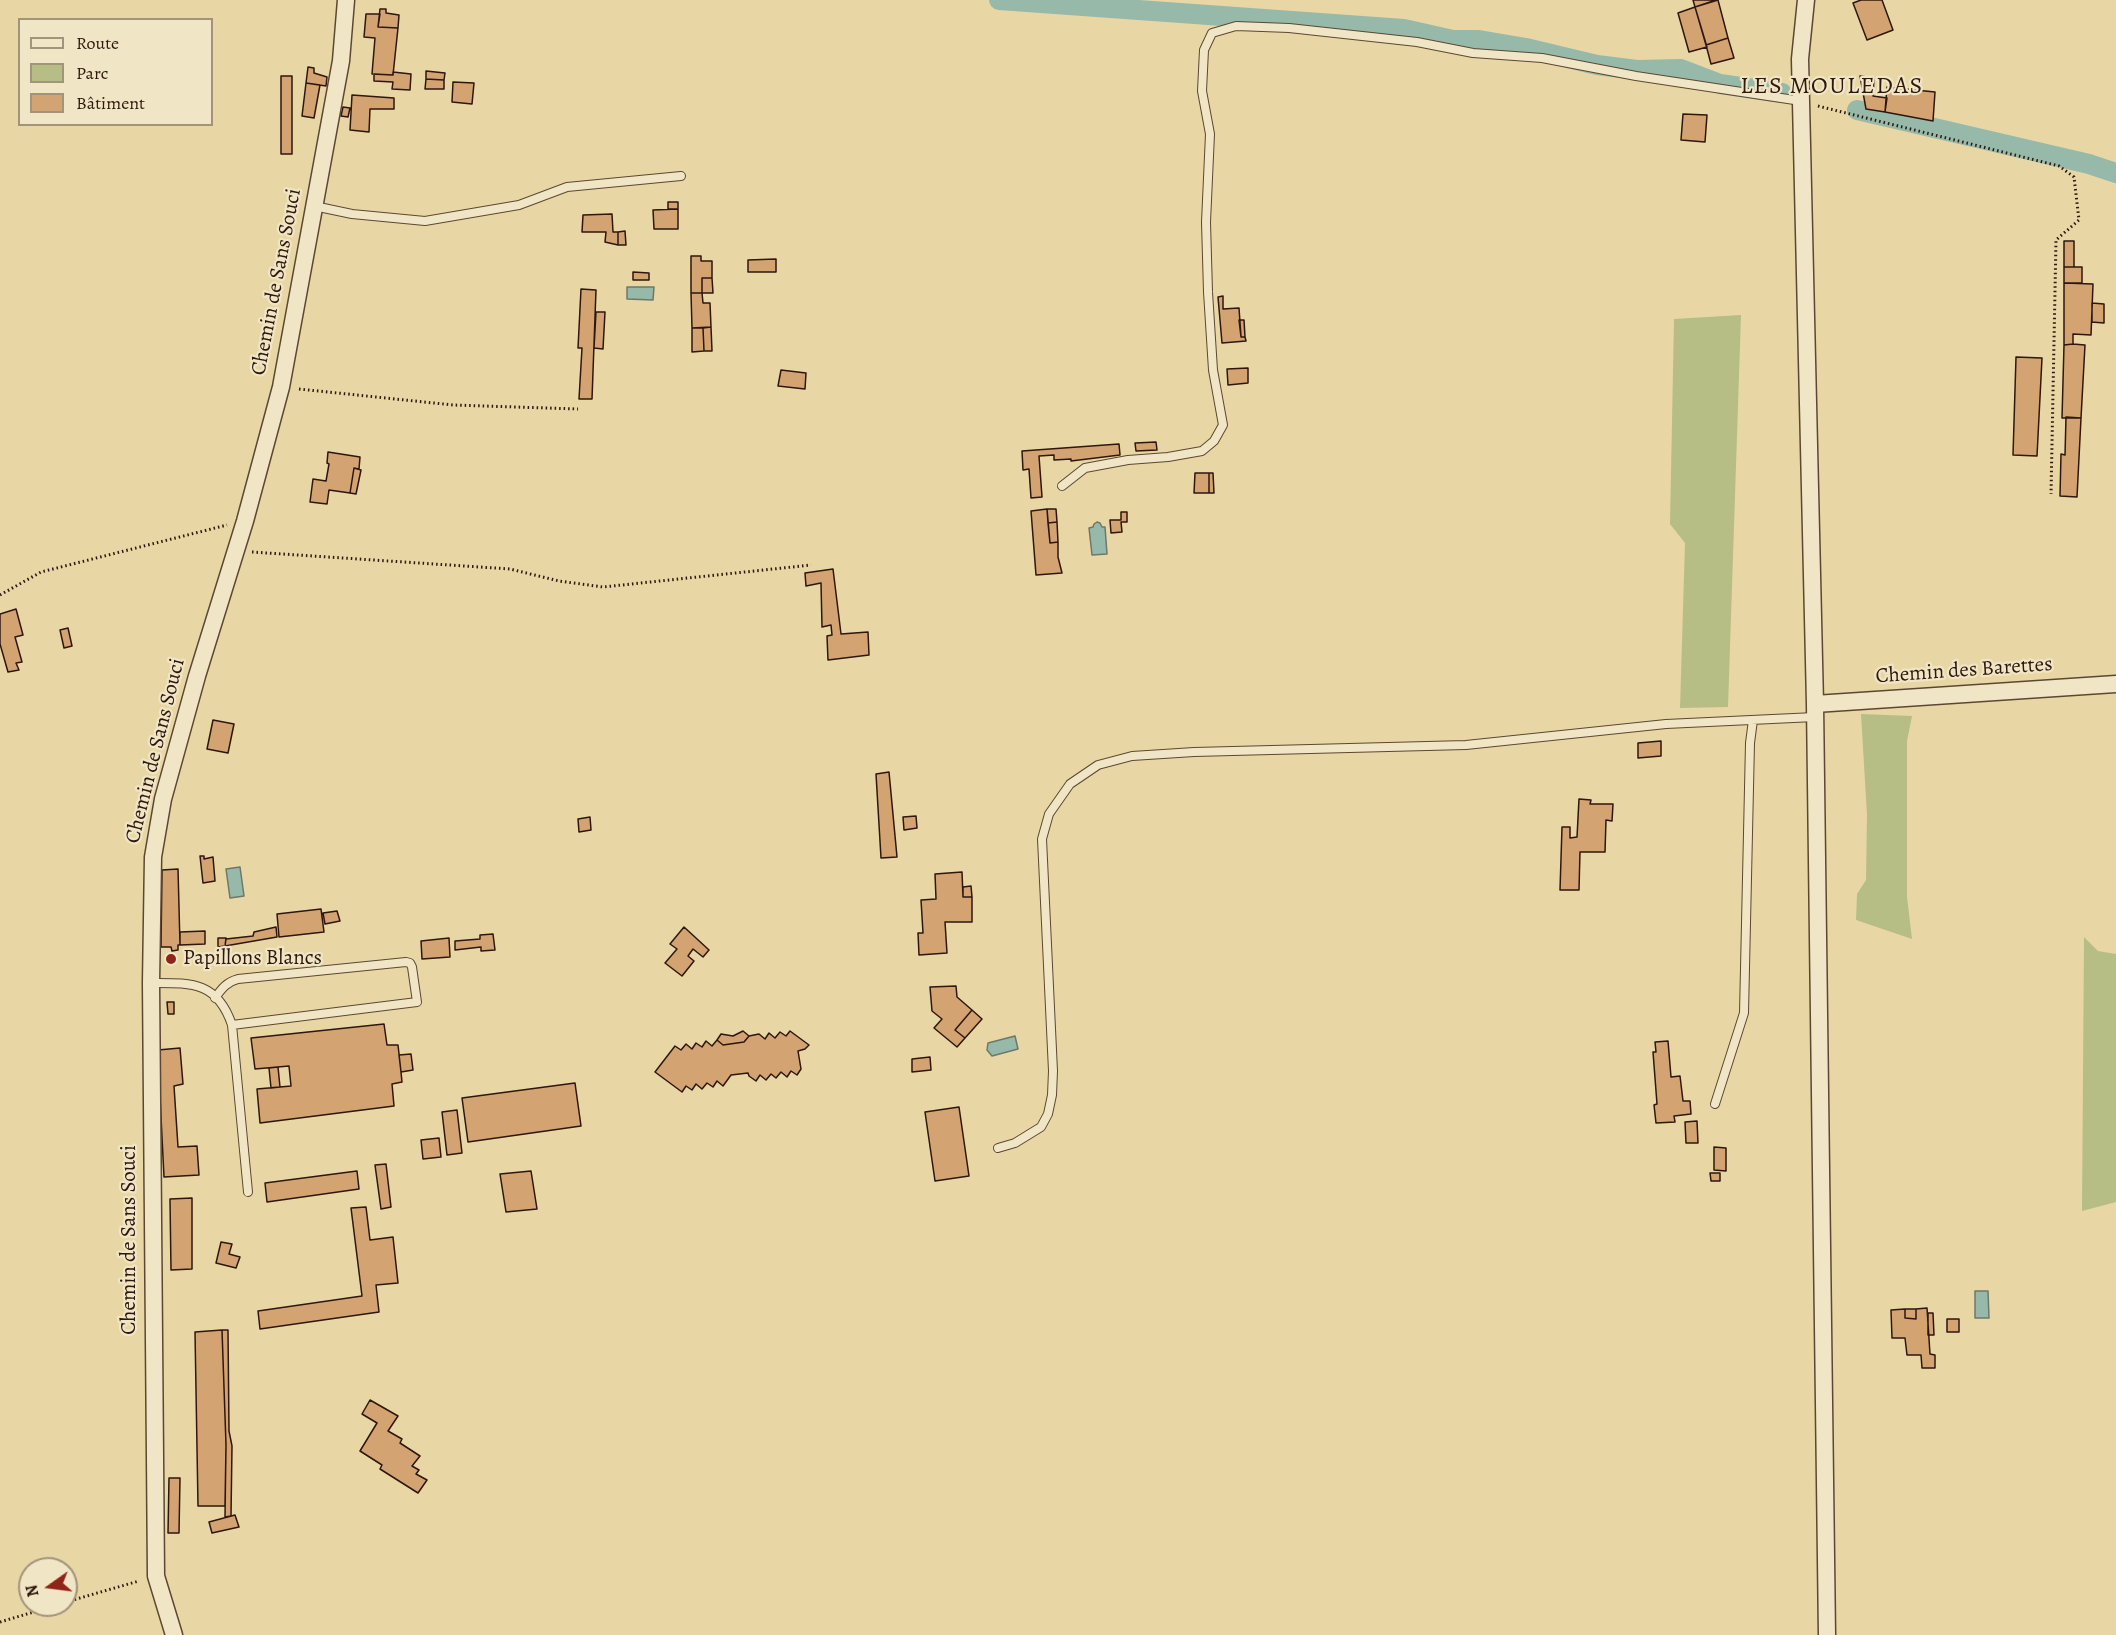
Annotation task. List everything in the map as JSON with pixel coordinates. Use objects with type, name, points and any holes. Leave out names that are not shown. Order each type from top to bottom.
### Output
[{"type":"street","name":"Chemin de Sans Souci","points":[[174,1635],[156,1576],[150,983],[153,857],[163,799],[197,676],[245,521],[281,387],[341,61],[346,0]]},
{"type":"street","points":[[1806,0],[1800,59],[1815,710],[1827,1635]]},
{"type":"street","name":"Chemin des Barettes","points":[[1815,710],[2116,684]]},
{"type":"lane","points":[[1062,486],[1085,468],[1202,451],[1214,441],[1223,424],[1213,370],[1208,292],[1206,222],[1210,134],[1202,91],[1204,50],[1212,33],[1236,26],[1289,28],[1405,41],[1473,53],[1542,58],[1636,76],[1801,101]]},
{"type":"lane","points":[[314,206],[352,214],[425,221],[519,205],[567,187],[681,176]]},
{"type":"lane","points":[[998,1148],[1015,1143],[1041,1127],[1048,1114],[1053,1071],[1042,839],[1049,814],[1070,784],[1098,765],[1142,755],[1466,745],[1666,724],[1753,720],[1815,710]]},
{"type":"lane","points":[[1715,1104],[1744,1013],[1750,743],[1753,720]]},
{"type":"lane","points":[[215,998],[225,985],[238,979],[406,962],[412,967],[417,1002],[232,1025]]},
{"type":"lane","points":[[150,983],[196,984],[206,989],[229,1016],[232,1025],[248,1192]]},
{"type":"path","points":[[1801,101],[2059,166],[2074,177],[2079,220],[2056,240],[2051,494]]},
{"type":"path","points":[[281,387],[453,405],[578,409]]},
{"type":"path","points":[[0,595],[41,572],[245,521]]},
{"type":"path","points":[[236,551],[510,569],[559,581],[603,587],[811,566]]},
{"type":"path","points":[[78,1599],[156,1576]]},
{"type":"path","points":[[0,1622],[18,1617]]},
{"type":"green space","points":[[1741,315],[1728,707],[1680,708],[1685,543],[1670,524],[1674,319]]},
{"type":"green space","points":[[1861,714],[1912,716],[1907,741],[1907,897],[1912,939],[1856,920],[1857,894],[1866,880],[1867,815]]},
{"type":"green space","points":[[2084,937],[2098,951],[2116,954],[2116,1202],[2082,1211]]},
{"type":"shaded area","points":[[627,287],[654,287],[653,300],[627,299]]},
{"type":"shaded area","points":[[1097,522],[1105,527],[1107,554],[1092,555],[1089,528]]},
{"type":"shaded area","points":[[240,867],[244,896],[230,898],[226,869]]},
{"type":"shaded area","points":[[1015,1036],[1018,1049],[992,1056],[987,1050],[988,1043]]},
{"type":"shaded area","points":[[1975,1291],[1988,1291],[1989,1318],[1975,1318]]},
{"type":"building","points":[[1693,0],[1716,0],[1695,7]]},
{"type":"building","points":[[1718,0],[1728,38],[1706,45],[1695,7]]},
{"type":"building","points":[[1861,0],[1882,0],[1893,30],[1867,40],[1853,3]]},
{"type":"building","points":[[1695,7],[1707,47],[1689,52],[1678,13]]},
{"type":"building","points":[[380,9],[386,9],[386,13],[399,15],[398,28],[378,27]]},
{"type":"building","points":[[366,14],[380,14],[378,27],[398,28],[393,75],[372,74],[375,38],[364,37]]},
{"type":"building","points":[[1728,38],[1734,58],[1711,64],[1706,45]]},
{"type":"building","points":[[308,67],[314,68],[314,73],[327,77],[326,86],[306,83]]},
{"type":"building","points":[[426,71],[445,73],[444,80],[426,79]]},
{"type":"building","points":[[393,72],[411,74],[410,90],[392,89],[393,82],[374,81],[374,74],[393,75]]},
{"type":"building","points":[[281,76],[292,76],[292,154],[281,154]]},
{"type":"building","points":[[1860,76],[1874,78],[1873,96],[1887,98],[1885,112],[1866,109]]},
{"type":"building","points":[[426,79],[444,80],[444,89],[425,89]]},
{"type":"building","points":[[453,82],[474,83],[472,104],[452,102]]},
{"type":"building","points":[[306,83],[320,85],[314,118],[302,116]]},
{"type":"building","points":[[1887,87],[1935,92],[1933,121],[1885,112]]},
{"type":"building","points":[[352,95],[394,98],[394,109],[370,109],[369,132],[350,130]]},
{"type":"building","points":[[343,107],[350,108],[348,117],[341,116]]},
{"type":"building","points":[[1683,114],[1707,115],[1705,142],[1681,140]]},
{"type":"building","points":[[668,202],[678,202],[678,209],[668,209]]},
{"type":"building","points":[[678,209],[678,229],[654,229],[653,210]]},
{"type":"building","points":[[612,214],[613,232],[618,232],[618,245],[605,242],[606,232],[582,232],[583,215]]},
{"type":"building","points":[[625,231],[626,245],[618,245],[618,232]]},
{"type":"building","points":[[2064,241],[2074,241],[2074,267],[2064,267]]},
{"type":"building","points":[[691,256],[701,256],[701,261],[712,261],[712,278],[702,278],[702,293],[691,293]]},
{"type":"building","points":[[776,259],[776,272],[748,272],[748,260]]},
{"type":"building","points":[[2064,267],[2082,267],[2082,283],[2064,283]]},
{"type":"building","points":[[633,272],[649,273],[649,280],[633,280]]},
{"type":"building","points":[[702,278],[712,278],[713,293],[702,293]]},
{"type":"building","points":[[2064,283],[2093,284],[2091,335],[2073,334],[2073,344],[2064,345]]},
{"type":"building","points":[[581,289],[596,290],[592,399],[579,399],[582,348],[578,348]]},
{"type":"building","points":[[691,293],[702,293],[703,303],[710,303],[711,327],[692,328]]},
{"type":"building","points":[[1223,296],[1223,309],[1239,308],[1241,337],[1245,337],[1246,341],[1222,343],[1218,297]]},
{"type":"building","points":[[2092,303],[2104,304],[2104,323],[2092,322]]},
{"type":"building","points":[[596,312],[605,312],[603,349],[594,348]]},
{"type":"building","points":[[1239,320],[1244,320],[1245,337],[1241,337]]},
{"type":"building","points":[[711,327],[712,351],[704,351],[703,328]]},
{"type":"building","points":[[692,328],[703,328],[704,351],[692,352]]},
{"type":"building","points":[[2064,345],[2085,345],[2081,418],[2062,418]]},
{"type":"building","points":[[2016,357],[2042,358],[2037,456],[2013,455]]},
{"type":"building","points":[[1248,368],[1248,383],[1228,385],[1227,369]]},
{"type":"building","points":[[781,370],[806,373],[805,389],[778,386]]},
{"type":"building","points":[[2066,417],[2081,418],[2077,497],[2060,496],[2061,454],[2065,455]]},
{"type":"building","points":[[1156,442],[1157,450],[1136,451],[1135,443]]},
{"type":"building","points":[[1119,444],[1120,455],[1071,461],[1071,459],[1054,460],[1054,455],[1039,456],[1042,497],[1031,498],[1029,469],[1023,470],[1022,451]]},
{"type":"building","points":[[328,452],[360,457],[359,469],[354,468],[350,493],[329,490],[327,504],[310,502],[313,479],[326,481],[329,464],[327,463]]},
{"type":"building","points":[[354,468],[361,470],[356,494],[350,493]]},
{"type":"building","points":[[1195,473],[1209,473],[1209,493],[1194,493]]},
{"type":"building","points":[[1209,473],[1213,473],[1214,493],[1209,493]]},
{"type":"building","points":[[1047,509],[1050,543],[1058,542],[1058,557],[1062,573],[1036,575],[1031,511]]},
{"type":"building","points":[[1047,509],[1056,509],[1057,522],[1048,523]]},
{"type":"building","points":[[1121,512],[1127,512],[1127,522],[1121,522],[1122,532],[1111,533],[1110,520],[1121,520]]},
{"type":"building","points":[[1057,522],[1058,542],[1050,543],[1048,523]]},
{"type":"building","points":[[833,569],[841,634],[868,632],[869,655],[828,660],[827,636],[832,635],[831,625],[822,627],[821,583],[806,586],[805,573]]},
{"type":"building","points":[[16,609],[23,635],[15,637],[22,662],[16,663],[19,670],[8,672],[0,644],[0,614]]},
{"type":"building","points":[[68,628],[72,646],[64,648],[60,630]]},
{"type":"building","points":[[213,720],[234,724],[228,753],[207,749]]},
{"type":"building","points":[[1661,741],[1661,756],[1638,758],[1638,743]]},
{"type":"building","points":[[889,772],[897,857],[881,858],[876,774]]},
{"type":"building","points":[[1579,799],[1591,800],[1590,804],[1613,804],[1612,821],[1606,820],[1605,852],[1580,852],[1579,890],[1560,890],[1562,827],[1570,827],[1570,838],[1577,837]]},
{"type":"building","points":[[916,816],[917,828],[904,830],[903,817]]},
{"type":"building","points":[[590,817],[591,830],[579,832],[578,819]]},
{"type":"building","points":[[200,856],[204,856],[204,859],[213,857],[215,881],[203,883]]},
{"type":"building","points":[[178,869],[180,945],[178,945],[178,950],[172,951],[171,947],[161,947],[162,870]]},
{"type":"building","points":[[962,872],[963,897],[972,897],[972,922],[945,922],[947,953],[919,955],[918,933],[923,933],[921,900],[936,899],[935,874]]},
{"type":"building","points":[[971,886],[972,897],[963,897],[963,887]]},
{"type":"building","points":[[321,909],[324,932],[279,937],[277,914]]},
{"type":"building","points":[[337,911],[340,921],[325,924],[323,913]]},
{"type":"building","points":[[276,927],[277,937],[225,946],[226,939],[253,936],[254,932]]},
{"type":"building","points":[[684,927],[709,950],[703,957],[693,949],[688,956],[694,961],[682,976],[665,963],[677,949],[670,944]]},
{"type":"building","points":[[205,931],[205,944],[180,945],[180,932]]},
{"type":"building","points":[[493,934],[495,950],[481,951],[481,947],[455,950],[455,941],[480,939],[480,935]]},
{"type":"building","points":[[218,938],[226,938],[225,946],[218,947]]},
{"type":"building","points":[[449,938],[450,957],[422,959],[421,941]]},
{"type":"building","points":[[956,986],[957,997],[972,1010],[955,1030],[965,1038],[957,1047],[934,1028],[942,1019],[932,1011],[930,987]]},
{"type":"building","points":[[167,1002],[174,1002],[174,1014],[168,1014]]},
{"type":"building","points":[[972,1010],[982,1019],[965,1038],[955,1030]]},
{"type":"building","points":[[384,1024],[387,1045],[398,1045],[402,1082],[392,1084],[394,1106],[260,1123],[257,1089],[291,1086],[289,1066],[255,1069],[251,1038]]},
{"type":"building","points":[[743,1031],[749,1036],[744,1042],[723,1045],[717,1040],[721,1034],[733,1036]]},
{"type":"building","points":[[790,1031],[809,1045],[798,1051],[801,1069],[797,1075],[791,1071],[787,1077],[781,1072],[776,1078],[771,1074],[766,1080],[760,1075],[756,1081],[748,1073],[731,1075],[723,1086],[717,1081],[713,1087],[707,1083],[702,1089],[696,1084],[692,1090],[686,1086],[682,1092],[655,1072],[675,1046],[681,1050],[686,1044],[692,1049],[696,1043],[702,1047],[706,1041],[712,1046],[717,1040],[723,1045],[744,1042],[749,1036],[759,1034],[765,1039],[769,1033],[775,1038],[780,1032],[786,1036]]},
{"type":"building","points":[[1668,1041],[1671,1077],[1680,1076],[1683,1101],[1690,1101],[1691,1114],[1674,1116],[1675,1122],[1656,1123],[1654,1105],[1657,1104],[1653,1052],[1656,1052],[1655,1042]]},
{"type":"building","points":[[180,1048],[183,1084],[174,1086],[178,1147],[197,1146],[199,1175],[164,1177],[160,1097],[158,1097],[158,1050]]},
{"type":"building","points":[[411,1054],[413,1070],[401,1072],[399,1055]]},
{"type":"building","points":[[930,1057],[931,1070],[912,1072],[912,1059]]},
{"type":"building","points":[[278,1067],[280,1087],[271,1088],[269,1068]]},
{"type":"building","points":[[575,1083],[581,1126],[468,1142],[462,1098]]},
{"type":"building","points":[[959,1107],[969,1176],[935,1181],[925,1112]]},
{"type":"building","points":[[457,1110],[462,1153],[447,1155],[442,1112]]},
{"type":"building","points":[[1697,1121],[1698,1143],[1686,1143],[1685,1122]]},
{"type":"building","points":[[439,1138],[441,1157],[423,1159],[421,1140]]},
{"type":"building","points":[[1714,1147],[1726,1148],[1726,1171],[1714,1170]]},
{"type":"building","points":[[386,1164],[391,1207],[381,1209],[375,1165]]},
{"type":"building","points":[[357,1171],[359,1189],[267,1202],[265,1183]]},
{"type":"building","points":[[531,1171],[537,1209],[506,1212],[500,1174]]},
{"type":"building","points":[[1710,1173],[1720,1173],[1720,1181],[1711,1181]]},
{"type":"building","points":[[192,1198],[192,1269],[171,1270],[170,1199]]},
{"type":"building","points":[[366,1207],[370,1240],[393,1237],[398,1283],[376,1285],[379,1312],[260,1329],[258,1311],[362,1296],[351,1208]]},
{"type":"building","points":[[221,1242],[232,1244],[229,1254],[240,1257],[236,1268],[216,1263]]},
{"type":"building","points":[[1927,1308],[1930,1354],[1935,1355],[1935,1368],[1922,1368],[1921,1355],[1907,1355],[1905,1338],[1892,1338],[1891,1310],[1905,1309],[1905,1318],[1916,1319],[1916,1309]]},
{"type":"building","points":[[1905,1309],[1916,1309],[1916,1319],[1905,1318]]},
{"type":"building","points":[[1928,1313],[1933,1313],[1934,1335],[1928,1335]]},
{"type":"building","points":[[1947,1319],[1959,1319],[1959,1332],[1947,1332]]},
{"type":"building","points":[[222,1330],[226,1445],[225,1506],[198,1506],[195,1332]]},
{"type":"building","points":[[222,1330],[228,1330],[229,1431],[232,1446],[231,1516],[225,1517],[226,1445]]},
{"type":"building","points":[[370,1400],[398,1416],[388,1431],[402,1439],[400,1443],[420,1456],[412,1466],[419,1470],[416,1474],[427,1480],[418,1493],[380,1469],[382,1465],[360,1451],[377,1423],[362,1414]]},
{"type":"building","points":[[169,1478],[180,1478],[179,1533],[168,1533]]},
{"type":"building","points":[[235,1515],[239,1527],[212,1533],[209,1522]]},
{"type":"waterway","points":[[999,0],[1404,29],[1453,40],[1479,40],[1526,48],[1597,65],[1637,70],[1681,69],[1720,84],[1782,93]]},
{"type":"waterway","points":[[1857,110],[2089,164],[2116,173]]},
{"type":"place","name":"Papillons Blancs","points":[[171,959]]},
{"type":"district","name":"LES MOULEDAS","points":[[1832,87]]}]
